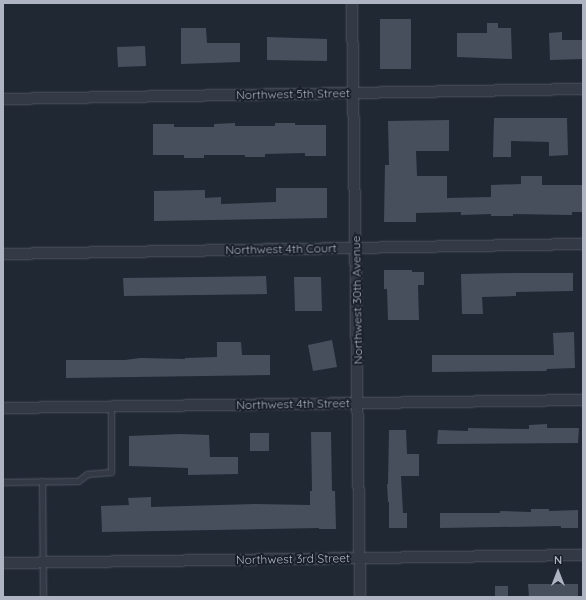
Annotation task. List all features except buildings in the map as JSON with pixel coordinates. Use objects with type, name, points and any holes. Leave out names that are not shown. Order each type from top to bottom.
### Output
[{"type":"street","name":"Northwest 30th Avenue","points":[[352,3],[360,597]]},
{"type":"street","name":"Northwest 5th Street","points":[[3,99],[583,89]]},
{"type":"street","name":"Northwest 4th Court","points":[[3,254],[583,244]]},
{"type":"street","name":"Northwest 4th Street","points":[[3,408],[583,400]]},
{"type":"street","name":"Northwest 3rd Street","points":[[3,563],[583,555]]},
{"type":"lane","points":[[3,482],[78,481],[87,474],[111,472],[111,407]]},
{"type":"lane","points":[[42,482],[43,597]]}]
